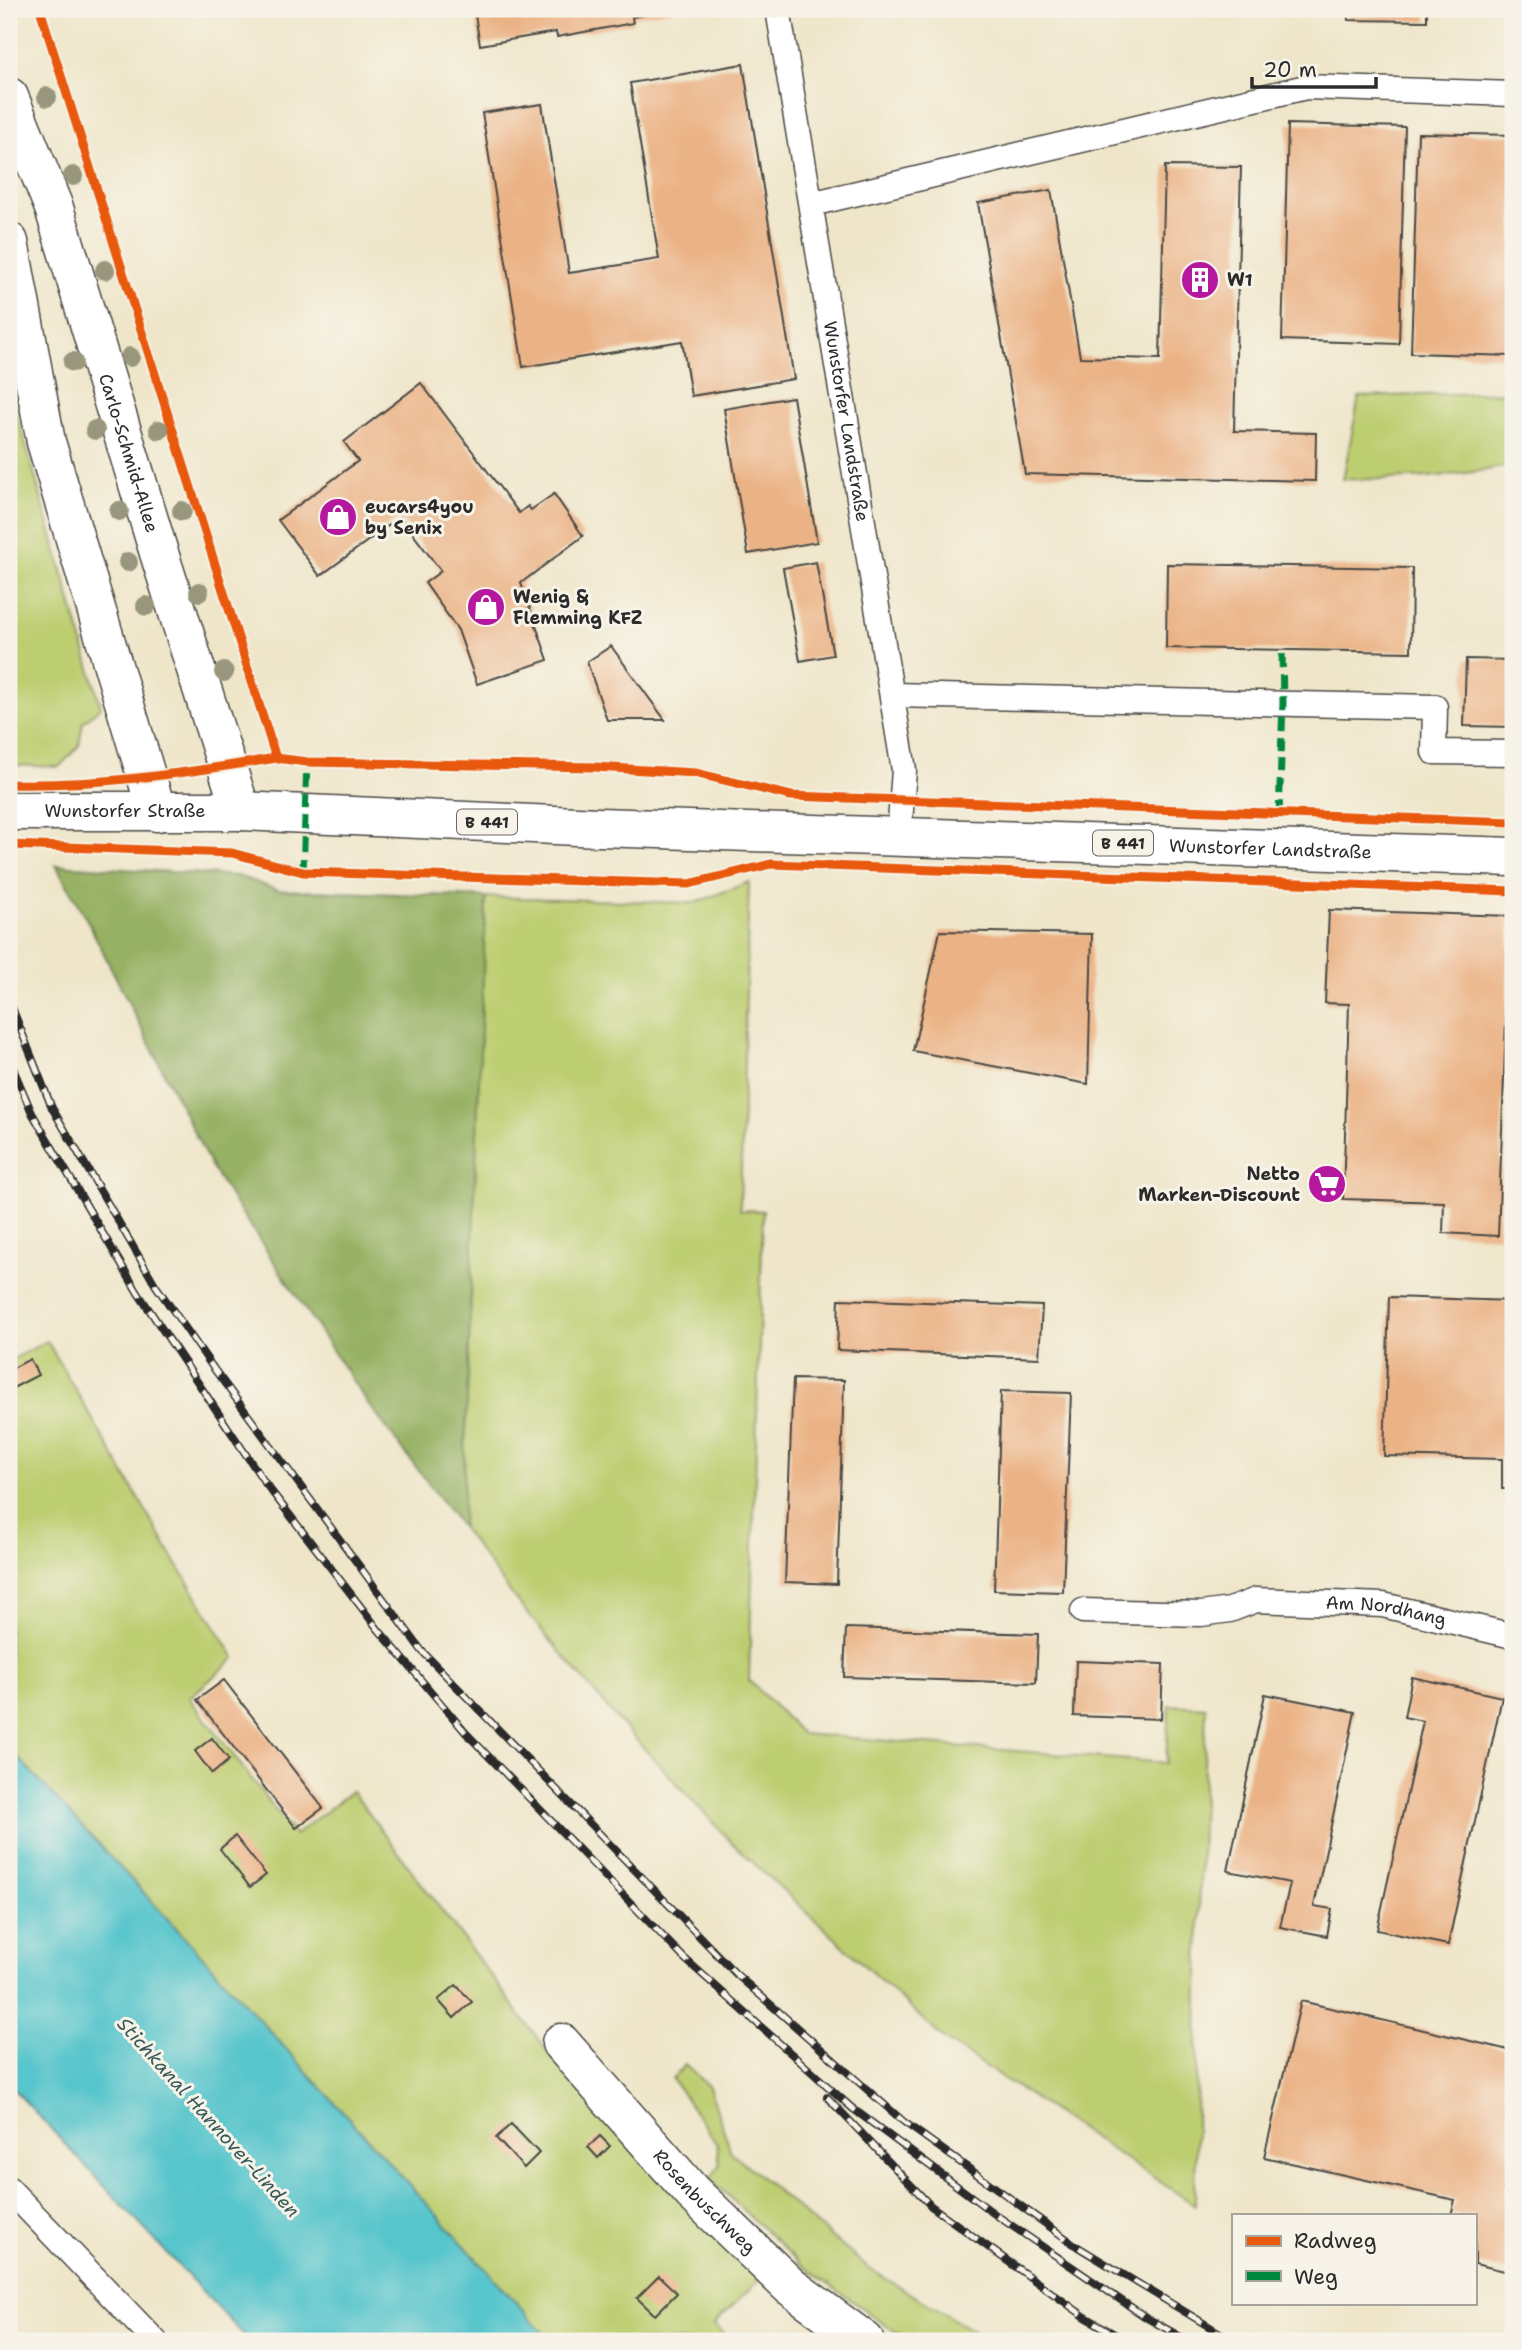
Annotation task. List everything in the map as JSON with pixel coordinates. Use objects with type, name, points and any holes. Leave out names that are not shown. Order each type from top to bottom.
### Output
[{"type":"main road","name":"Carlo-Schmid-Allee","points":[[9,97],[54,208],[241,811]]},
{"type":"main road","points":[[9,243],[46,442],[157,812]]},
{"type":"main road","name":"Wunstorfer Straße","points":[[9,811],[241,811]]},
{"type":"main road","name":"Wunstorfer Landstraße","points":[[241,811],[599,827],[1513,857]]},
{"type":"main road","name":"Rosenbuschweg","points":[[561,2043],[692,2192],[790,2286],[865,2341]]},
{"type":"lane","name":"Wunstorfer Landstraße","points":[[778,9],[904,770],[900,836]]},
{"type":"lane","points":[[811,204],[1306,87],[1513,94]]},
{"type":"lane","points":[[892,695],[1435,707],[1434,752],[1513,753]]},
{"type":"lane","name":"Am Nordhang","points":[[1083,1611],[1201,1614],[1230,1611],[1256,1600],[1383,1605],[1513,1636]]},
{"type":"lane","points":[[9,2189],[155,2341]]},
{"type":"green space","points":[[9,386],[101,707],[83,722],[79,746],[59,767],[9,765]]},
{"type":"green space","points":[[1513,392],[1513,465],[1428,477],[1343,479],[1359,397]]},
{"type":"green space","points":[[56,865],[238,876],[278,890],[486,897],[462,1528],[366,1401],[213,1170],[87,920]]},
{"type":"green space","points":[[749,882],[740,1210],[763,1211],[749,1680],[802,1734],[1166,1763],[1169,1705],[1206,1707],[1199,1913],[1195,2205],[944,2039],[732,1843],[616,1718],[516,1600],[462,1528],[486,897],[695,903]]},
{"type":"green space","points":[[47,1341],[176,1563],[235,1658],[189,1698],[295,1835],[352,1791],[557,2064],[761,2278],[714,2324],[731,2341],[551,2341],[9,1748],[9,1361]]},
{"type":"green space","points":[[685,2065],[709,2087],[731,2152],[868,2268],[990,2341],[909,2341],[804,2267],[710,2179],[720,2165],[717,2144],[672,2079]]},
{"type":"water","name":"Stichkanal Hannover-Linden","points":[[9,1748],[551,2341],[249,2341],[9,2084]]},
{"type":"building","points":[[474,9],[674,10],[632,17],[633,23],[557,37],[556,32],[480,45]]},
{"type":"building","points":[[1348,9],[1427,9],[1427,21],[1348,20]]},
{"type":"building","points":[[743,64],[794,379],[691,396],[682,341],[523,367],[482,113],[542,104],[569,273],[659,259],[630,83]]},
{"type":"building","points":[[1288,124],[1405,127],[1399,344],[1282,340]]},
{"type":"building","points":[[1418,133],[1513,135],[1513,356],[1411,353]]},
{"type":"building","name":"W1","points":[[1165,166],[1241,167],[1234,431],[1316,433],[1315,481],[1025,474],[978,203],[1051,190],[1080,357],[1160,359]]},
{"type":"building","points":[[421,383],[519,513],[528,506],[531,510],[554,494],[583,536],[521,583],[548,660],[477,684],[458,630],[425,583],[441,571],[400,517],[320,576],[278,520],[358,461],[344,442]]},
{"type":"building","points":[[793,397],[817,542],[748,554],[724,409]]},
{"type":"building","points":[[816,562],[833,655],[800,661],[783,568]]},
{"type":"building","points":[[1167,564],[1412,568],[1411,652],[1166,648]]},
{"type":"building","points":[[611,646],[665,720],[607,720],[587,662]]},
{"type":"building","points":[[1466,659],[1513,660],[1513,727],[1464,726]]},
{"type":"building","points":[[1329,910],[1510,916],[1498,1236],[1443,1233],[1444,1202],[1343,1199],[1349,1004],[1325,1003]]},
{"type":"building","points":[[940,931],[1092,934],[1088,1084],[913,1051]]},
{"type":"building","points":[[1389,1297],[1513,1301],[1513,1489],[1502,1489],[1502,1459],[1384,1456]]},
{"type":"building","points":[[839,1299],[1042,1306],[1039,1358],[837,1350]]},
{"type":"building","points":[[30,1359],[38,1375],[9,1390],[9,1370]]},
{"type":"building","points":[[793,1379],[844,1380],[837,1584],[785,1582]]},
{"type":"building","points":[[1001,1391],[1071,1393],[1063,1592],[994,1590]]},
{"type":"building","points":[[846,1628],[1038,1634],[1036,1683],[844,1677]]},
{"type":"building","points":[[1076,1661],[1163,1664],[1161,1719],[1074,1716]]},
{"type":"building","points":[[1412,1677],[1502,1697],[1448,1945],[1377,1930],[1423,1721],[1404,1717]]},
{"type":"building","points":[[224,1680],[323,1808],[296,1828],[197,1700]]},
{"type":"building","points":[[1265,1694],[1355,1712],[1314,1906],[1332,1909],[1327,1936],[1280,1927],[1290,1883],[1228,1871]]},
{"type":"building","points":[[212,1738],[229,1760],[212,1774],[195,1751]]},
{"type":"building","points":[[235,1836],[266,1875],[250,1887],[220,1849]]},
{"type":"building","points":[[456,1985],[472,2002],[454,2018],[438,2000]]},
{"type":"building","points":[[1301,2001],[1513,2051],[1513,2160],[1504,2191],[1513,2193],[1513,2273],[1476,2264],[1476,2214],[1451,2214],[1455,2200],[1264,2157]]},
{"type":"building","points":[[511,2124],[539,2153],[524,2168],[496,2138]]},
{"type":"building","points":[[600,2136],[610,2146],[598,2158],[588,2147]]},
{"type":"building","points":[[659,2276],[677,2293],[655,2315],[637,2298]]},
{"type":"railway","points":[[9,1000],[52,1108],[156,1286],[422,1651],[736,1974],[904,2122],[1078,2247],[1233,2341]]},
{"type":"railway","points":[[9,1059],[32,1113],[138,1293],[265,1483],[378,1629],[466,1733],[684,1958],[852,2108],[996,2215],[1147,2318],[1188,2341]]},
{"type":"railway","points":[[827,2097],[931,2206],[1084,2316],[1126,2341]]},
{"type":"marked path","points":[[1279,815],[1282,650]]},
{"type":"marked path","points":[[303,872],[307,762]]},
{"type":"cycle path","points":[[40,9],[276,758],[307,762],[595,767],[695,773],[791,796],[1513,822]]},
{"type":"cycle path","points":[[9,784],[76,783],[143,777],[276,758]]},
{"type":"cycle path","points":[[9,845],[232,853],[303,872],[689,884],[771,864],[1513,891]]},
{"type":"place","name":"W1","points":[[1200,280]]},
{"type":"place","name":"eucars4you by Senix","points":[[338,517]]},
{"type":"place","name":"Wenig & Flemming KFZ","points":[[486,607]]},
{"type":"place","name":"Netto Marken-Discount","points":[[1327,1184]]}]
